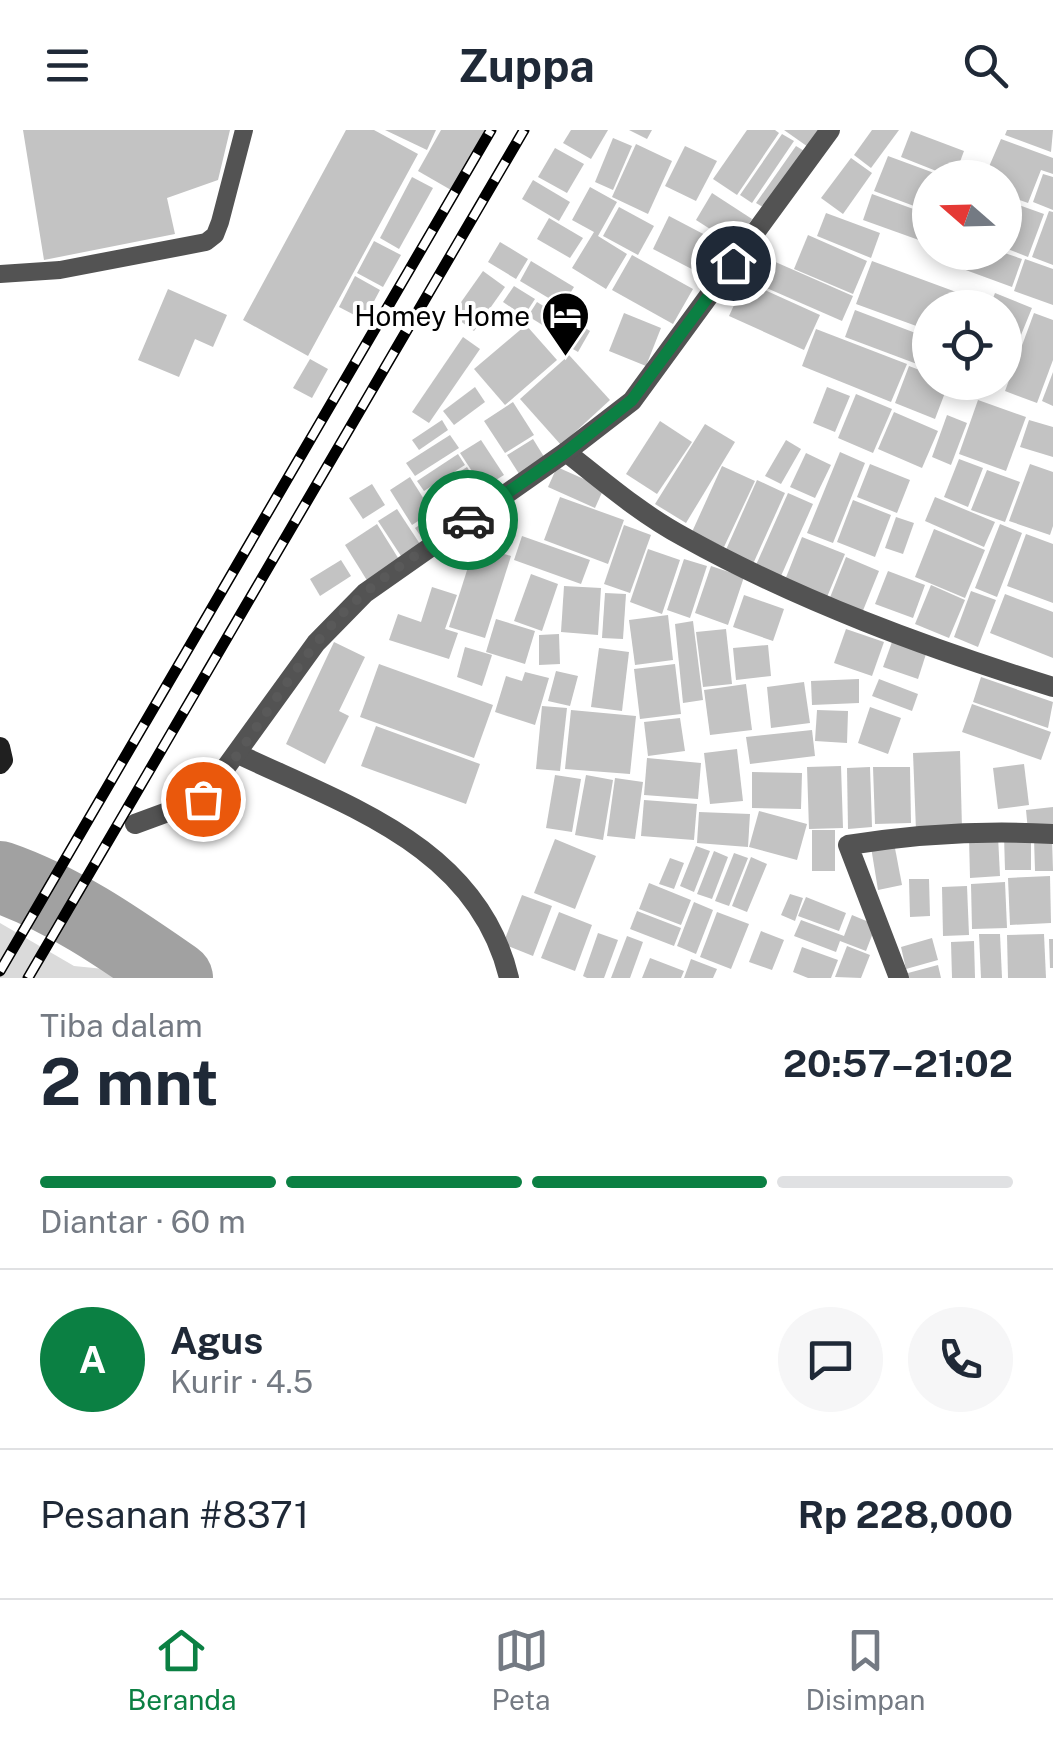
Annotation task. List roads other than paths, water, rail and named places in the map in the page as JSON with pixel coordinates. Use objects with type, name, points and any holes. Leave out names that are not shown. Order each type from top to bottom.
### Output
[{"type":"main road","points":[[0,748],[0,764]]},
{"type":"street","points":[[136,824],[203,799],[316,643],[364,592],[566,452],[632,400],[652,378],[830,130]]},
{"type":"street","points":[[566,452],[628,501],[682,536],[762,577],[952,656],[1053,687]]},
{"type":"street","points":[[238,754],[328,797],[432,855],[479,904],[504,956],[509,978]]},
{"type":"street","points":[[899,978],[848,845],[906,836],[999,831],[1053,834]]},
{"type":"lane","points":[[0,274],[60,270],[206,242],[215,235],[220,222],[244,130]]},
{"type":"waterway","points":[[0,877],[70,909],[177,978]]},
{"type":"railway","points":[[0,971],[491,130]]},
{"type":"railway","points":[[28,978],[524,130]]},
{"type":"place","name":"Homey Home","points":[[565,358]]}]
